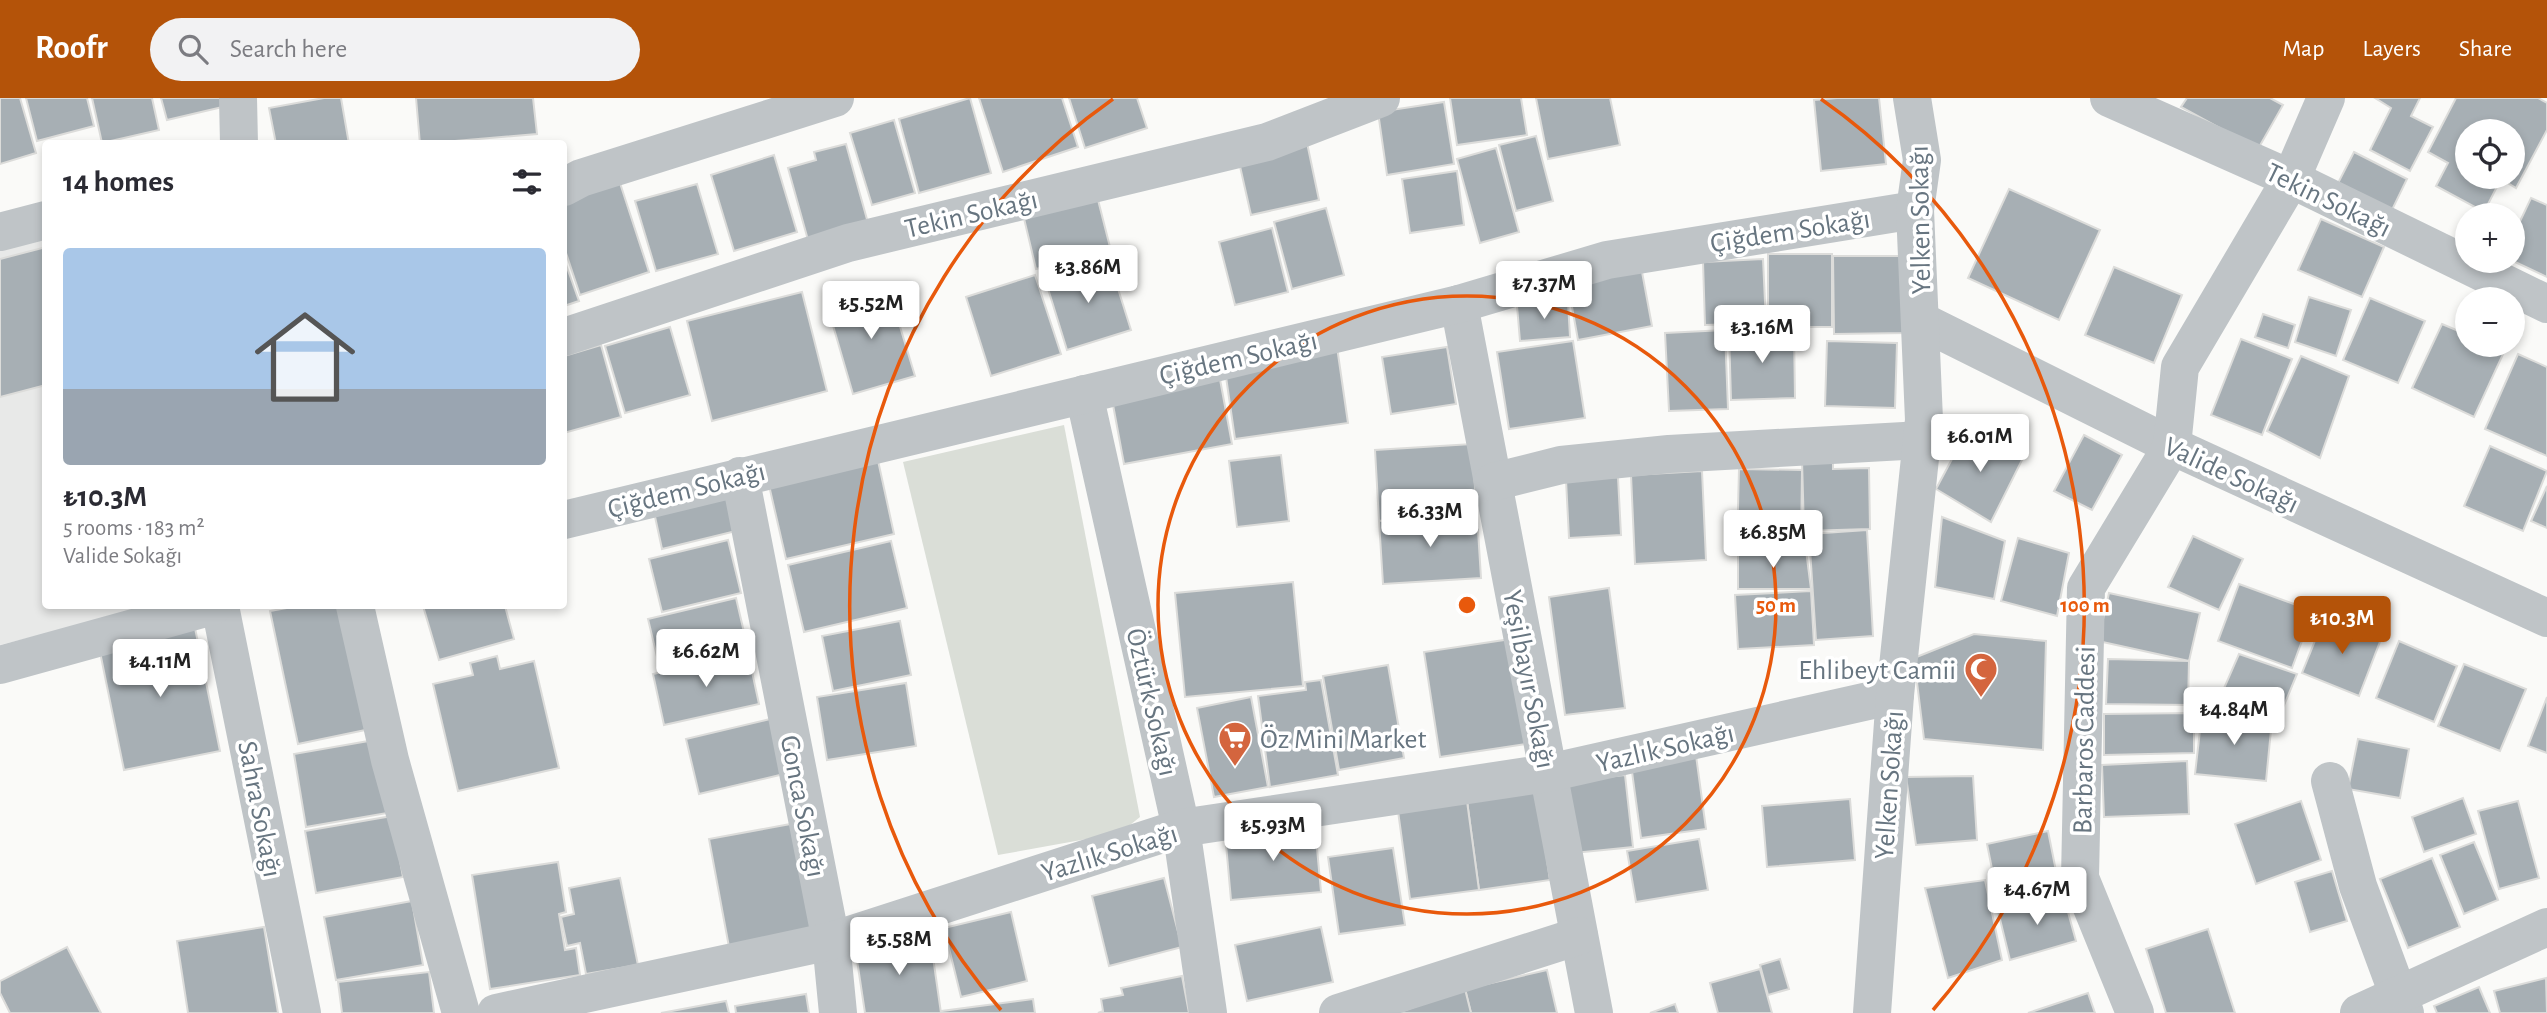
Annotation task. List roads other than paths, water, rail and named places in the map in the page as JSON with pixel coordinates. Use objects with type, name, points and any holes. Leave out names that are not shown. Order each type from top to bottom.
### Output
[{"type":"street","points":[[238,98],[239,140]]},
{"type":"street","points":[[567,185],[581,178],[835,98]]},
{"type":"street","name":"Tekin Sokağı","points":[[567,336],[848,243],[1267,142],[1381,98]]},
{"type":"street","name":"Yelken Sokağı","points":[[1872,1013],[1895,695],[1922,440],[1921,321],[1914,210],[1922,160],[1912,98]]},
{"type":"street","name":"Tekin Sokağı","points":[[2109,98],[2291,179],[2547,304]]},
{"type":"street","name":"Barbaros Caddesi","points":[[2135,1013],[2080,878],[2086,589],[2172,446],[2180,368],[2291,179],[2326,98]]},
{"type":"street","name":"Çiğdem Sokağı","points":[[567,519],[1459,304],[1607,260],[1914,210]]},
{"type":"street","points":[[0,232],[42,221]]},
{"type":"street","name":"Yeşilbayır Sokağı","points":[[1459,304],[1594,1013]]},
{"type":"street","name":"Valide Sokağı","points":[[1921,321],[2172,446],[2547,618]]},
{"type":"street","name":"Öztürk Sokağı","points":[[1084,394],[1181,828],[1208,1013]]},
{"type":"street","points":[[1493,482],[1561,465],[1669,454],[1922,440]]},
{"type":"street","name":"Gonca Sokağı","points":[[740,476],[831,940],[838,1013]]},
{"type":"street","points":[[0,665],[202,609]]},
{"type":"street","name":"Sahra Sokağı","points":[[221,609],[302,1013]]},
{"type":"street","points":[[356,609],[390,760],[461,1013]]},
{"type":"street","name":"Yazlık Sokağı","points":[[496,1013],[831,940],[1181,828],[1548,773],[1895,695]]},
{"type":"street","points":[[2330,781],[2358,886],[2401,1004]]},
{"type":"street","points":[[2359,1013],[2401,1004],[2547,927]]},
{"type":"street","points":[[1338,1013],[1579,936]]},
{"type":"place","name":"Ehlibeyt Camii","points":[[1981,699]]},
{"type":"place","name":"Öz Mini Market","points":[[1235,768]]}]
